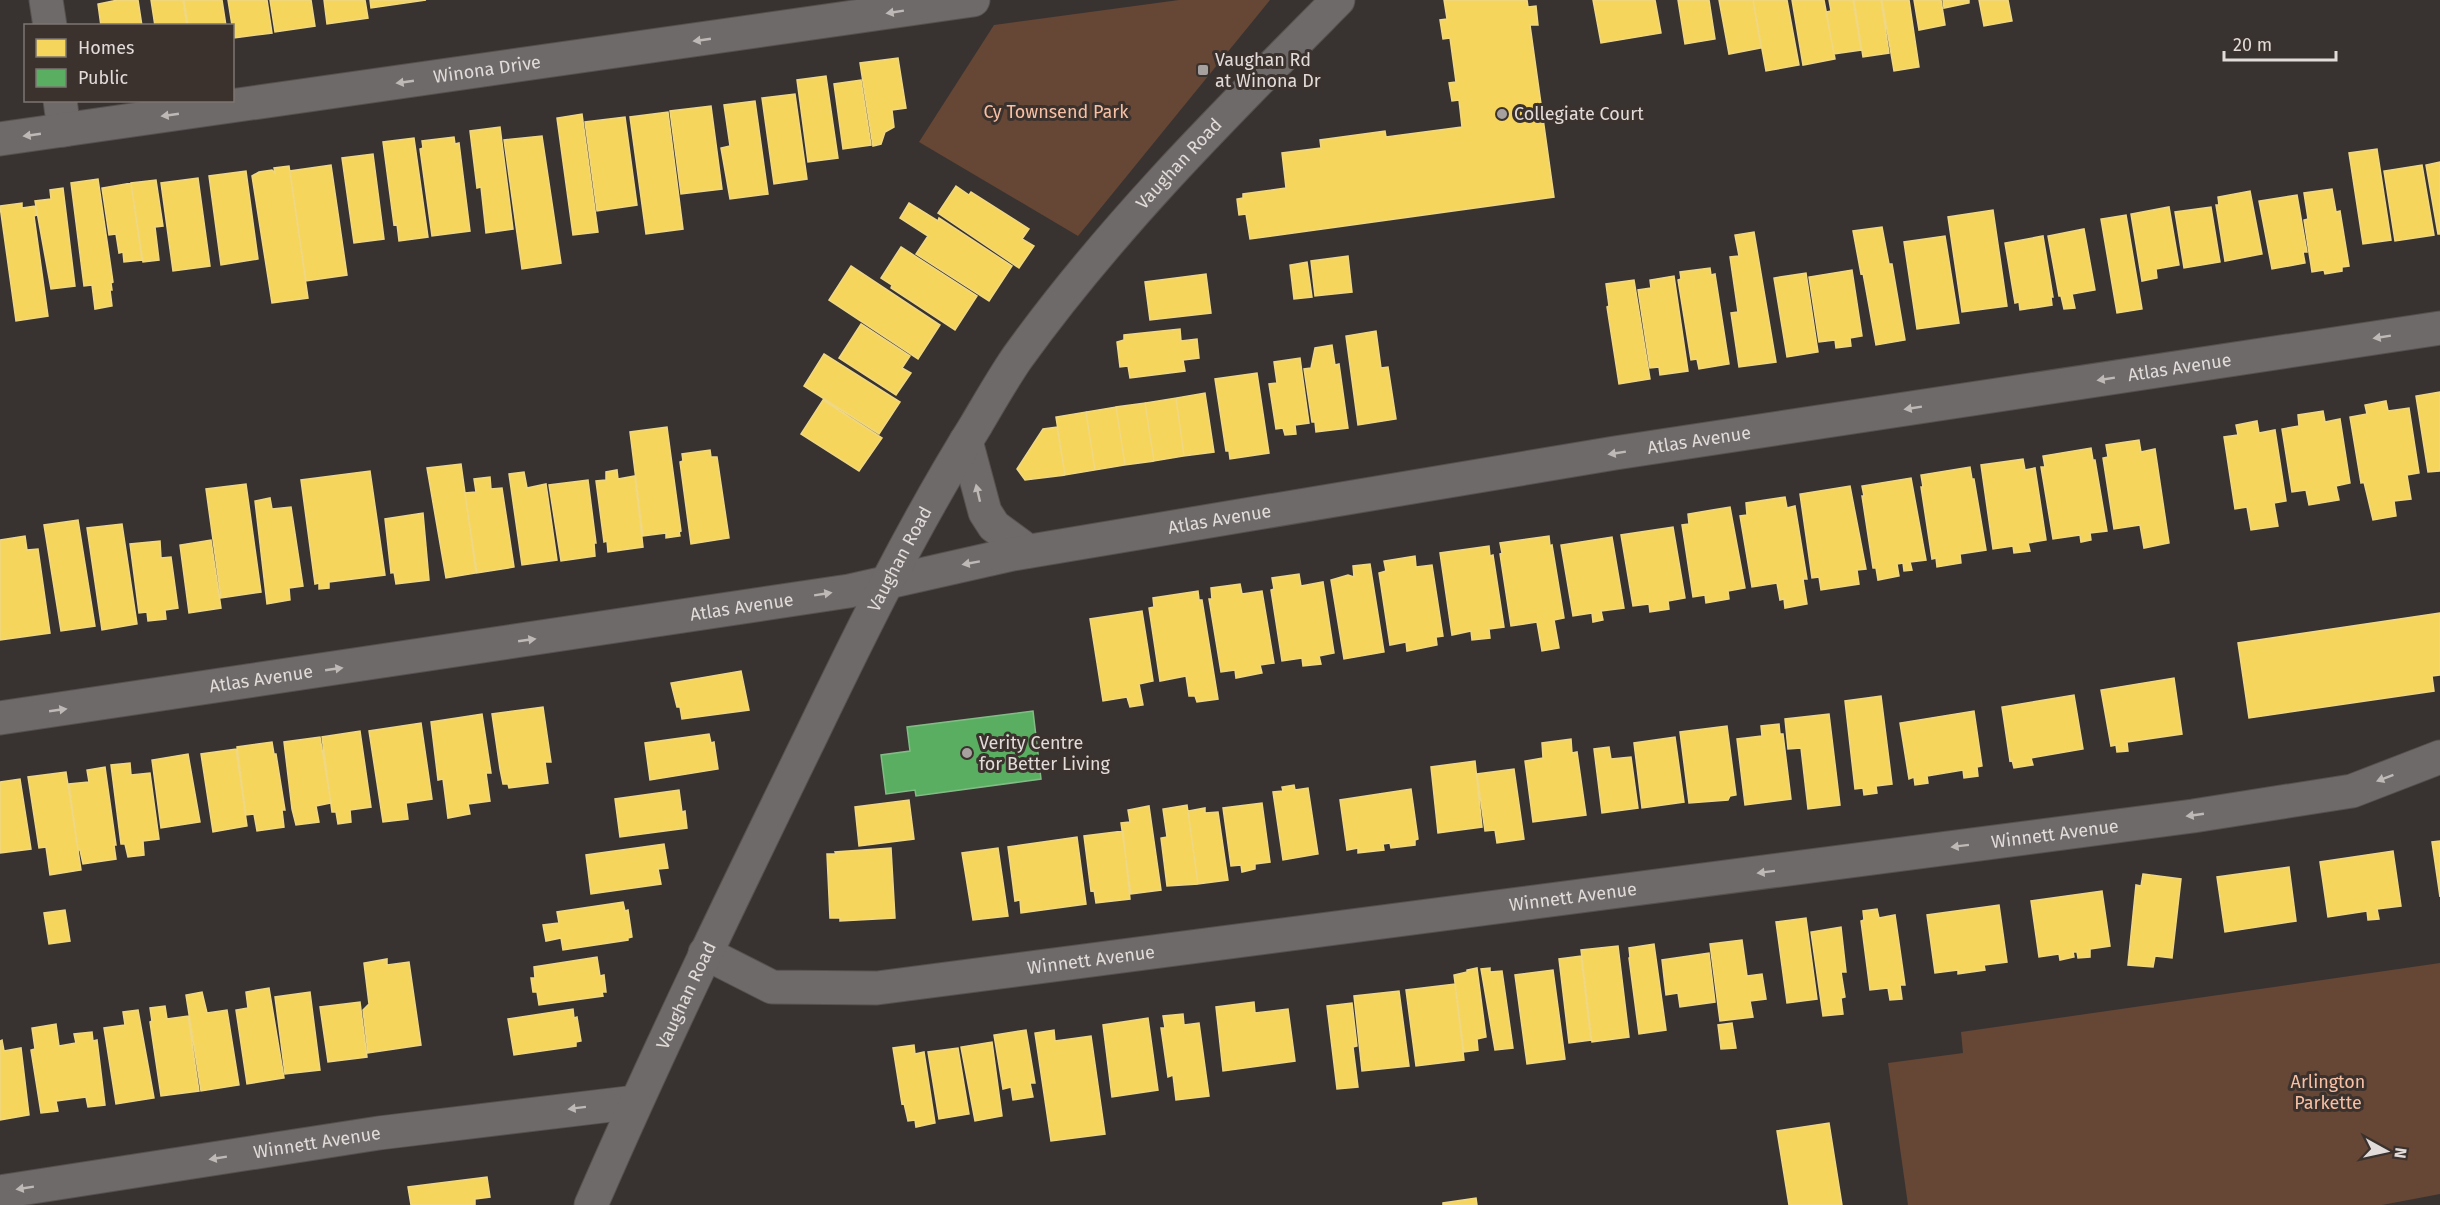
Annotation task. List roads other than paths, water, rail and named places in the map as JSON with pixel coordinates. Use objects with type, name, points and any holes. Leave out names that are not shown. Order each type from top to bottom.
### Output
[{"type":"street","points":[[46,0],[50,24]]},
{"type":"street","name":"Winona Drive","points":[[234,93],[973,0]]},
{"type":"street","name":"Vaughan Road","points":[[591,1205],[705,952],[885,584],[925,509],[966,441],[1016,361],[1113,235],[1190,150],[1338,0]]},
{"type":"street","name":"Winona Drive","points":[[0,140],[62,115],[165,102]]},
{"type":"street","name":"Atlas Avenue","points":[[0,718],[624,626],[885,584],[1028,551],[1615,453],[2440,328]]},
{"type":"street","points":[[966,441],[985,512],[994,526],[1028,551]]},
{"type":"street","name":"Winnett Avenue","points":[[705,952],[772,987],[877,988],[2193,816],[2352,791],[2440,757]]},
{"type":"street","name":"Winnett Avenue","points":[[0,1192],[379,1133],[636,1102]]},
{"type":"place","name":"Vaughan Rd at Winona Dr","points":[[1203,70]]},
{"type":"place","name":"Collegiate Court","points":[[1502,114]]},
{"type":"place","name":"Verity Centre for Better Living","points":[[967,753]]},
{"type":"park label","name":"Cy Townsend Park","points":[[1056,112]]},
{"type":"park label","name":"Arlington Parkette","points":[[2328,1092]]}]
